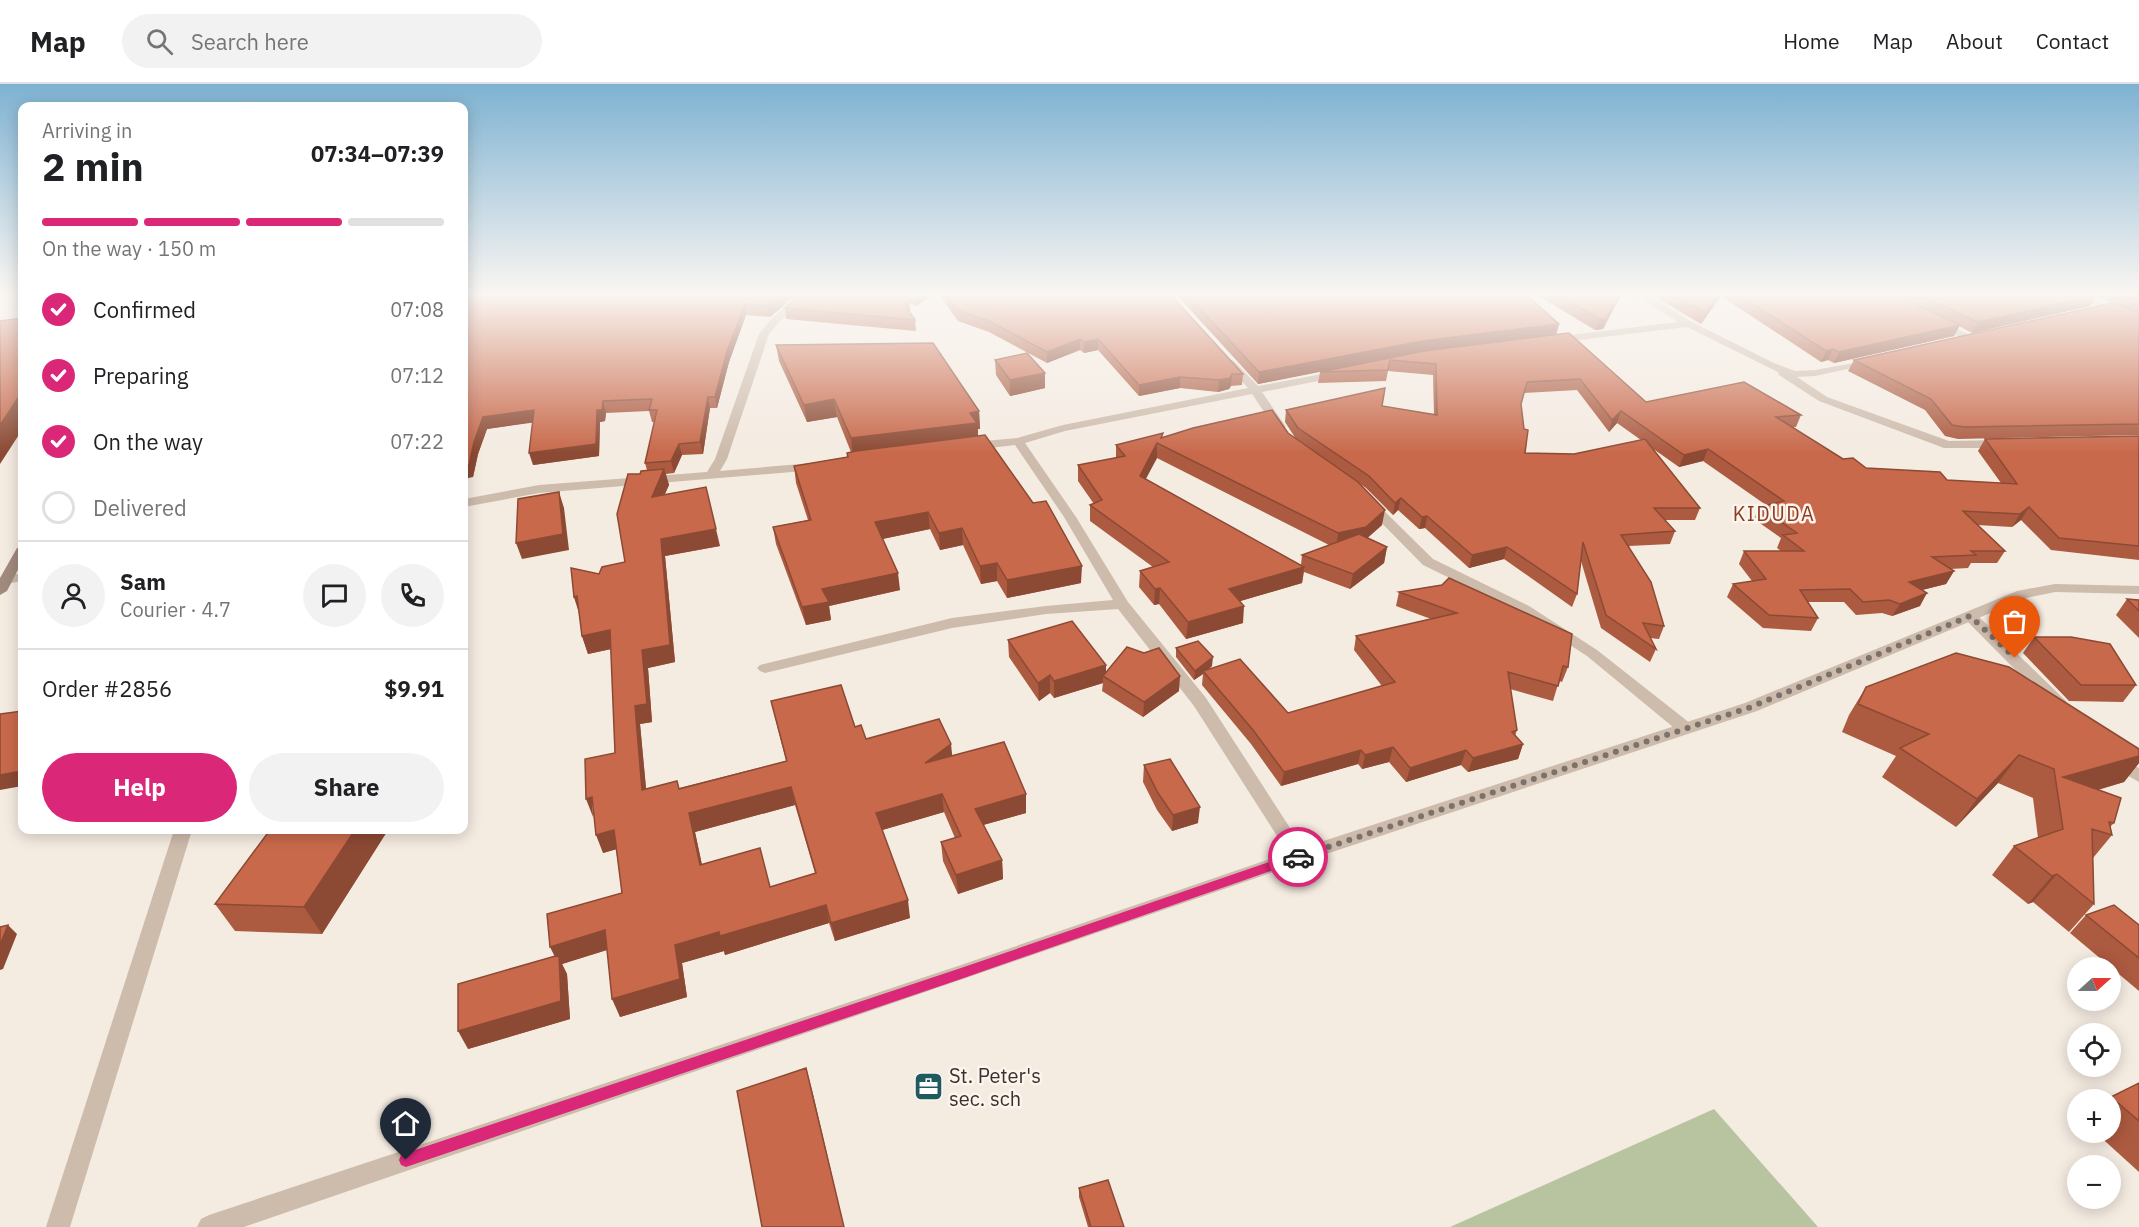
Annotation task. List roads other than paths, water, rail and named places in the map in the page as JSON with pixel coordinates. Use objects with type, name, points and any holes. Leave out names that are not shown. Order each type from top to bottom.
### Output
[{"type":"main road","points":[[3,585],[18,557]]},
{"type":"street","points":[[711,476],[721,459],[759,346]]},
{"type":"street","points":[[1733,346],[1794,374],[1815,373],[1882,358]]},
{"type":"street","points":[[1223,355],[1255,390],[1285,435]]},
{"type":"street","points":[[1770,365],[1823,399],[1948,445],[2008,444]]},
{"type":"street","points":[[961,448],[1018,441],[1063,428],[1346,372]]},
{"type":"street","points":[[1018,441],[1070,518],[1122,604],[1200,702],[1299,856]]},
{"type":"street","points":[[468,502],[539,489],[824,465]]},
{"type":"street","points":[[1361,494],[1428,562],[1534,615],[1592,653],[1685,728]]},
{"type":"street","points":[[3,585],[18,579]]},
{"type":"street","points":[[209,1227],[961,974],[1299,856],[1751,707],[2022,594],[2055,588],[2139,590]]},
{"type":"street","points":[[765,668],[952,623],[1046,609],[1122,604]]},
{"type":"street","points":[[1970,616],[2015,658],[2075,720]]},
{"type":"street","points":[[2108,753],[2139,776]]},
{"type":"street","points":[[58,1227],[182,834]]},
{"type":"place","name":"St. Peter's sec. sch","points":[[928,1087]]},
{"type":"district","name":"KIDUDA","points":[[1774,514]]}]
